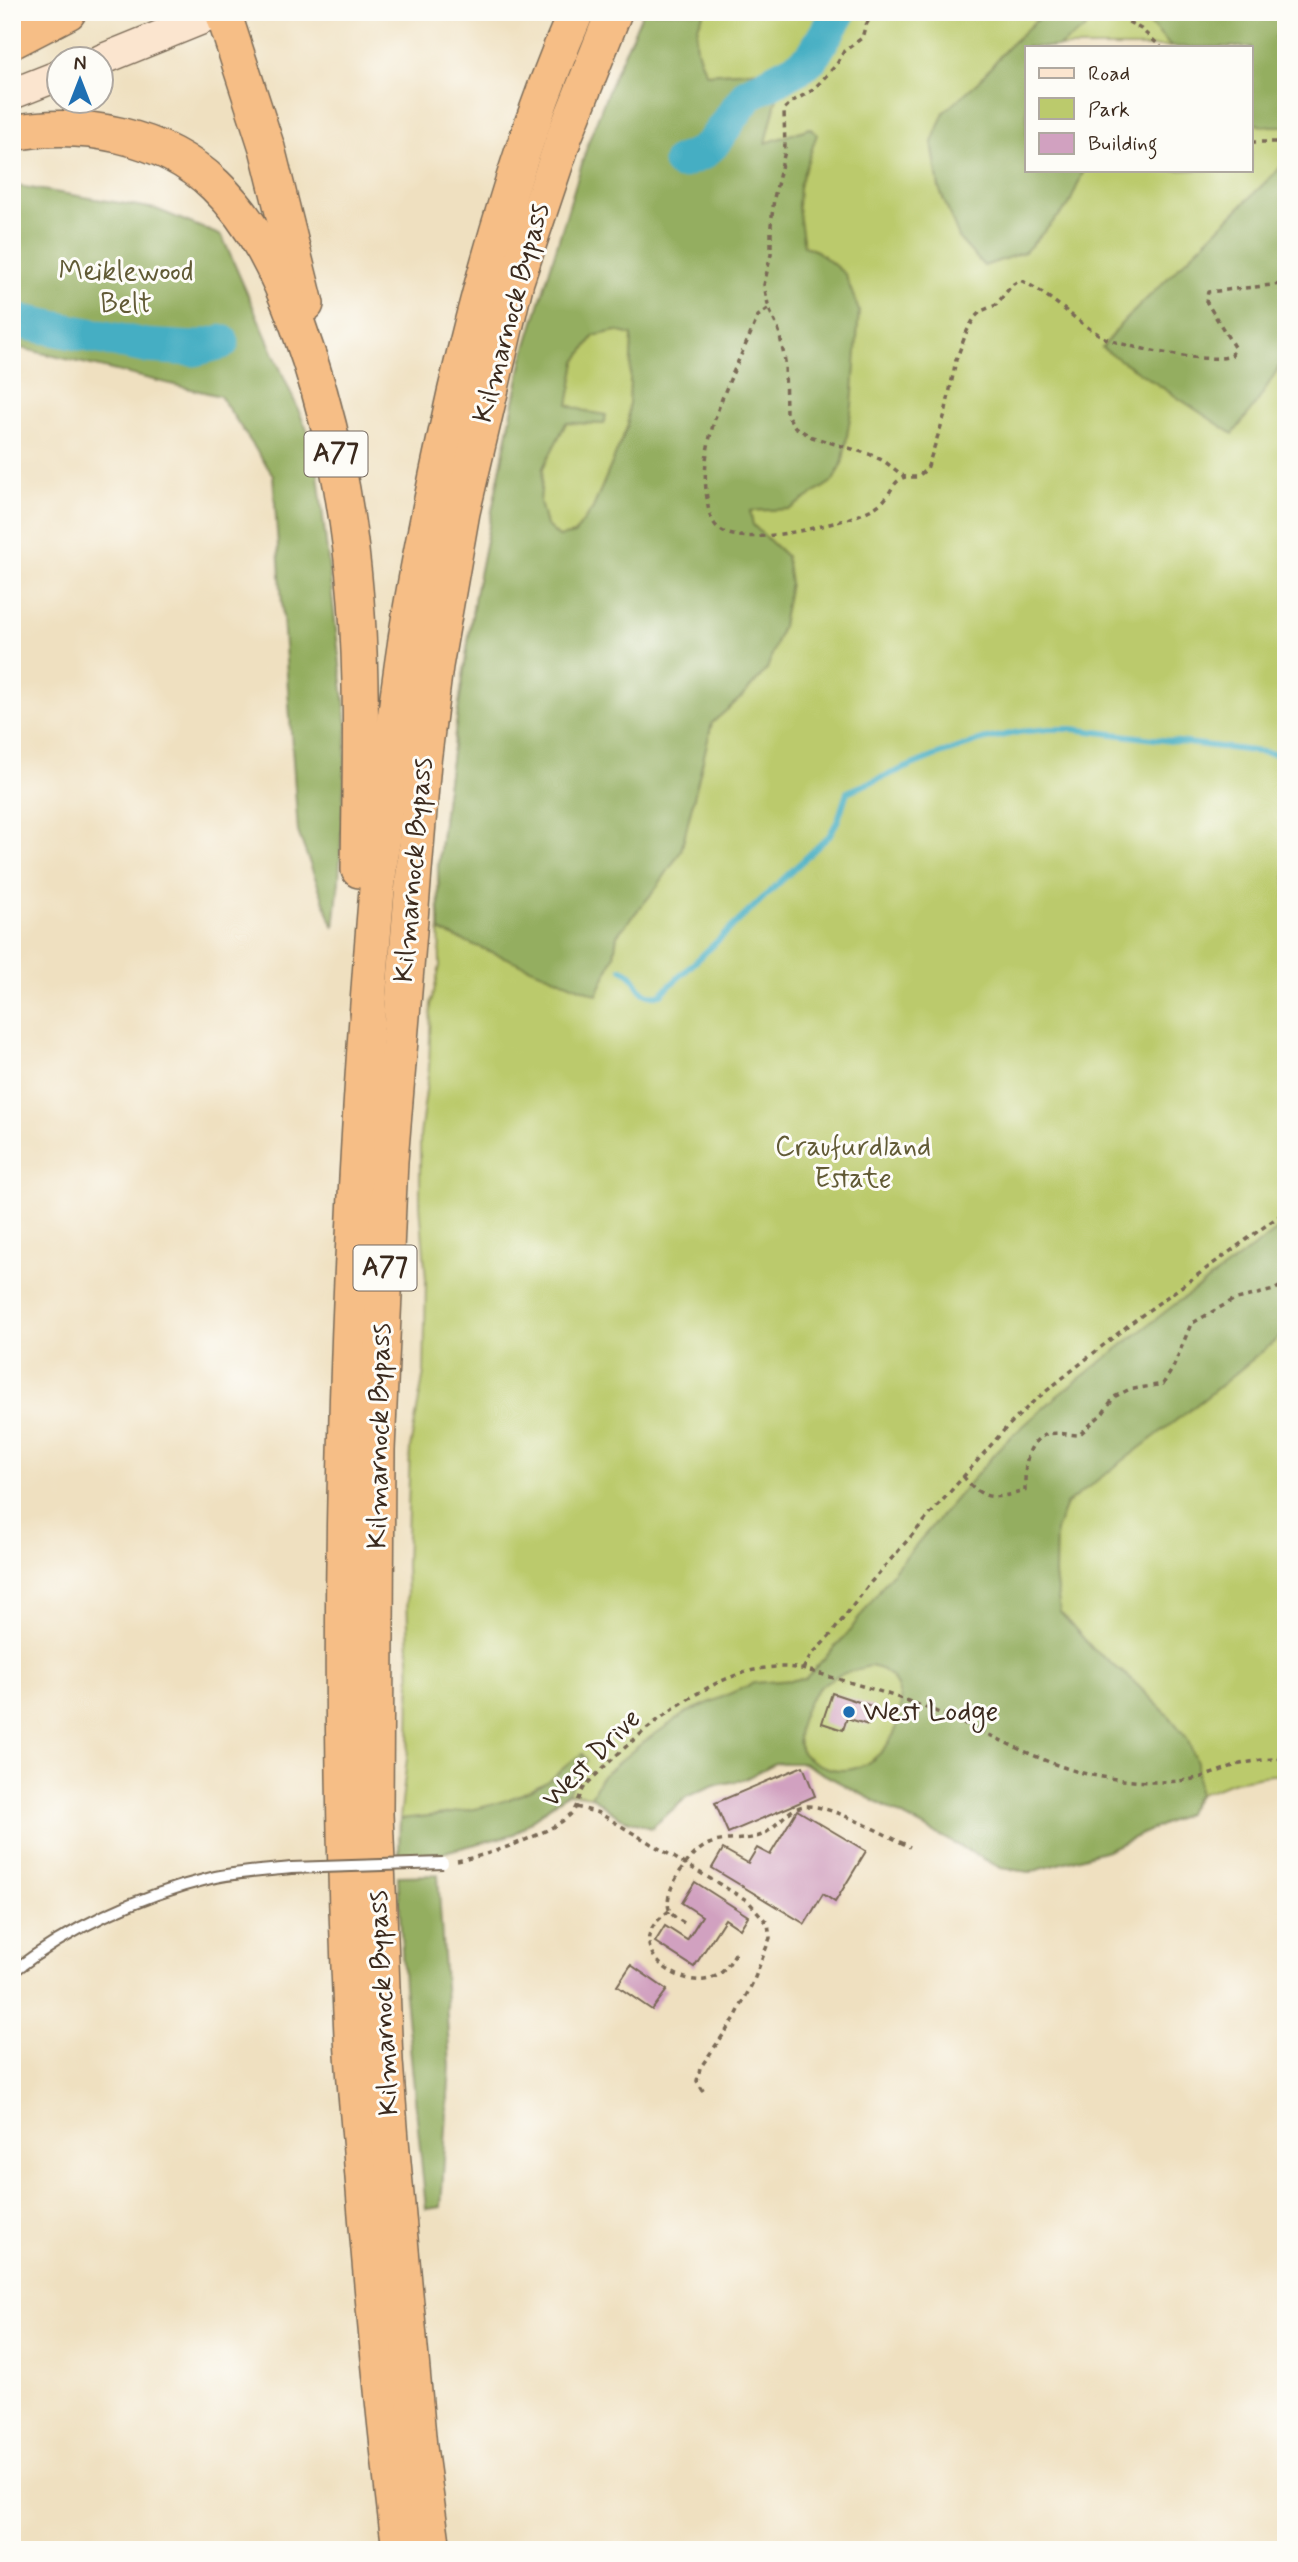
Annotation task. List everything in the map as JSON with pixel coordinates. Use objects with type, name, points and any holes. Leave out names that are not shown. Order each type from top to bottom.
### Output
[{"type":"highway","points":[[12,41],[68,12]]},
{"type":"highway","name":"A77","points":[[221,12],[282,201],[339,465],[356,601],[360,670],[358,906],[371,967]]},
{"type":"highway","name":"Kilmarnock Bypass","points":[[400,2550],[370,2279],[353,2042],[344,1800],[347,1387],[357,1166],[371,967],[392,740],[423,538],[466,345],[487,266],[526,144],[576,12]]},
{"type":"highway","name":"Kilmarnock Bypass","points":[[433,2550],[419,2447],[391,2140],[385,2061],[375,1814],[379,1359],[390,1161],[423,762],[435,666],[462,512],[516,281],[565,135],[614,12]]},
{"type":"highway","name":"A77","points":[[12,133],[55,128],[92,130],[127,137],[170,152],[214,184],[240,212],[264,249],[286,293],[327,411]]},
{"type":"main road","points":[[116,54],[221,12]]},
{"type":"main road","points":[[12,94],[46,81]]},
{"type":"lane","points":[[12,1972],[42,1950],[108,1913],[212,1878],[291,1868],[443,1863]]},
{"type":"path","points":[[873,12],[862,38],[844,51],[837,64],[813,90],[783,109],[785,151],[774,198],[771,254],[764,285],[769,309],[779,331],[785,361],[786,413],[795,427],[812,437],[876,457],[905,477]]},
{"type":"path","points":[[1111,12],[1141,29],[1160,46]]},
{"type":"path","points":[[1252,142],[1286,142]]},
{"type":"path","points":[[1286,215],[1286,230]]},
{"type":"path","points":[[769,309],[758,316],[709,430],[705,488],[713,523],[722,531],[735,536],[789,535],[845,520],[884,502],[895,482],[905,477],[918,477],[927,469],[945,414],[956,360],[975,317],[981,311],[996,305],[1012,285],[1020,280],[1106,338],[1184,357],[1226,359],[1232,355],[1234,347],[1206,301],[1208,292],[1282,284],[1286,281]]},
{"type":"path","points":[[803,1669],[808,1659],[829,1637],[871,1582],[962,1476],[1034,1401],[1131,1323],[1286,1211]]},
{"type":"path","points":[[962,1476],[975,1491],[989,1497],[1025,1491],[1025,1467],[1033,1444],[1046,1434],[1079,1435],[1103,1413],[1114,1397],[1128,1390],[1163,1384],[1174,1368],[1191,1324],[1233,1300],[1274,1290],[1286,1283]]},
{"type":"path","name":"West Drive","points":[[443,1863],[472,1858],[514,1844],[563,1821],[576,1807],[581,1791],[645,1729],[691,1698],[744,1673],[771,1667],[803,1669],[939,1712],[1045,1759],[1089,1775],[1119,1780],[1177,1781],[1201,1777],[1236,1765],[1286,1758]]},
{"type":"path","points":[[737,1950],[730,1964],[712,1978],[699,1982],[676,1975],[651,1952],[649,1935],[669,1911],[669,1894],[684,1865],[698,1850],[710,1843],[760,1836],[774,1828],[789,1811],[804,1806],[816,1806],[841,1815],[910,1847]]},
{"type":"path","points":[[576,1807],[599,1813],[748,1902],[764,1916],[770,1930],[765,1952],[735,2018],[700,2068],[697,2081],[705,2094]]},
{"type":"path","points":[[669,1911],[684,1923]]},
{"type":"green space","points":[[643,12],[705,12],[698,28],[696,43],[707,74],[766,70],[778,93],[766,143],[810,128],[817,134],[799,187],[798,207],[804,246],[817,251],[845,274],[859,311],[852,406],[843,461],[833,481],[790,509],[750,511],[753,525],[786,556],[790,583],[782,626],[767,669],[744,695],[712,723],[681,851],[655,890],[617,935],[614,956],[597,995],[440,931],[438,868],[475,595],[523,358],[589,140]],"holes":[[[616,331],[632,335],[628,425],[593,508],[574,534],[559,537],[546,525],[540,502],[543,468],[566,423],[604,424],[606,415],[568,405],[576,362],[594,336]]]},
{"type":"green space","name":"Craufurdland Estate","points":[[705,12],[1286,12],[1286,1775],[1235,1781],[1199,1794],[1185,1814],[1107,1850],[1030,1872],[1001,1868],[803,1763],[775,1763],[743,1780],[714,1785],[688,1796],[651,1828],[619,1817],[591,1796],[568,1793],[514,1834],[441,1853],[399,1855],[400,1819],[409,1741],[406,1565],[410,1448],[424,1373],[426,1280],[420,1204],[420,1136],[429,1067],[431,1004],[440,966],[438,868],[475,595],[523,358],[766,70],[707,74],[697,51],[697,28]]},
{"type":"green space","points":[[1084,12],[1086,28],[1059,46],[1025,46],[1025,172],[1083,172],[1069,205],[1025,252],[984,266],[960,240],[939,188],[932,142],[944,112],[979,81],[1007,48],[1044,13]]},
{"type":"green space","points":[[1144,12],[1286,12],[1286,25],[1275,37],[1286,63],[1286,126],[1262,126],[1252,122],[1252,46],[1170,46],[1144,17]]},
{"type":"green space","points":[[1286,162],[1286,356],[1258,401],[1233,434],[1102,348],[1121,324]]},
{"type":"green space","name":"Meiklewood Belt","points":[[12,185],[156,209],[222,236],[315,448],[347,725],[334,928],[298,832],[273,475],[220,396],[12,346]]},
{"type":"green space","points":[[1286,1224],[1286,1332],[1204,1399],[1066,1504],[1056,1531],[1055,1575],[1060,1612],[1093,1649],[1131,1679],[1170,1717],[1187,1738],[1197,1763],[1198,1794],[1185,1814],[1107,1850],[1030,1872],[1001,1868],[803,1763],[775,1763],[743,1780],[714,1785],[688,1796],[651,1828],[619,1817],[591,1796],[602,1776],[642,1743],[686,1713],[754,1683],[805,1679],[848,1633],[895,1569],[1003,1444],[1057,1396],[1174,1305]],"holes":[[[869,1666],[883,1670],[896,1684],[901,1701],[899,1719],[892,1737],[881,1752],[866,1764],[848,1770],[828,1768],[810,1760],[801,1751],[798,1735],[802,1717],[815,1692],[831,1679]]]},
{"type":"green space","points":[[582,1754],[587,1760],[568,1792],[514,1834],[441,1853],[399,1855],[400,1819],[456,1812],[509,1799],[543,1784]]},
{"type":"green space","points":[[438,1875],[450,2066],[441,2207],[426,2209],[404,1986],[398,1876]]},
{"type":"building","name":"West Lodge","points":[[832,1693],[874,1707],[868,1725],[847,1718],[843,1730],[822,1723]]},
{"type":"building","points":[[803,1766],[815,1796],[728,1833],[715,1803]]},
{"type":"building","points":[[797,1810],[866,1851],[835,1902],[823,1894],[805,1924],[712,1868],[723,1849],[748,1863],[757,1848],[770,1855]]},
{"type":"building","points":[[695,1882],[748,1916],[740,1929],[725,1919],[694,1967],[655,1942],[665,1926],[687,1940],[702,1916],[682,1903]]},
{"type":"building","points":[[631,1965],[667,1990],[652,2010],[617,1986]]},
{"type":"waterway","points":[[680,162],[702,153],[712,144],[748,94],[801,66],[812,57],[839,12]]},
{"type":"waterway","points":[[12,320],[145,346],[194,349],[222,342]]},
{"type":"waterway","points":[[622,969],[628,972],[642,991],[653,996],[661,994],[829,836],[838,820],[847,792],[934,756],[982,740],[1019,732],[1072,729],[1286,755]]},
{"type":"place","name":"West Lodge","points":[[849,1712]]}]
